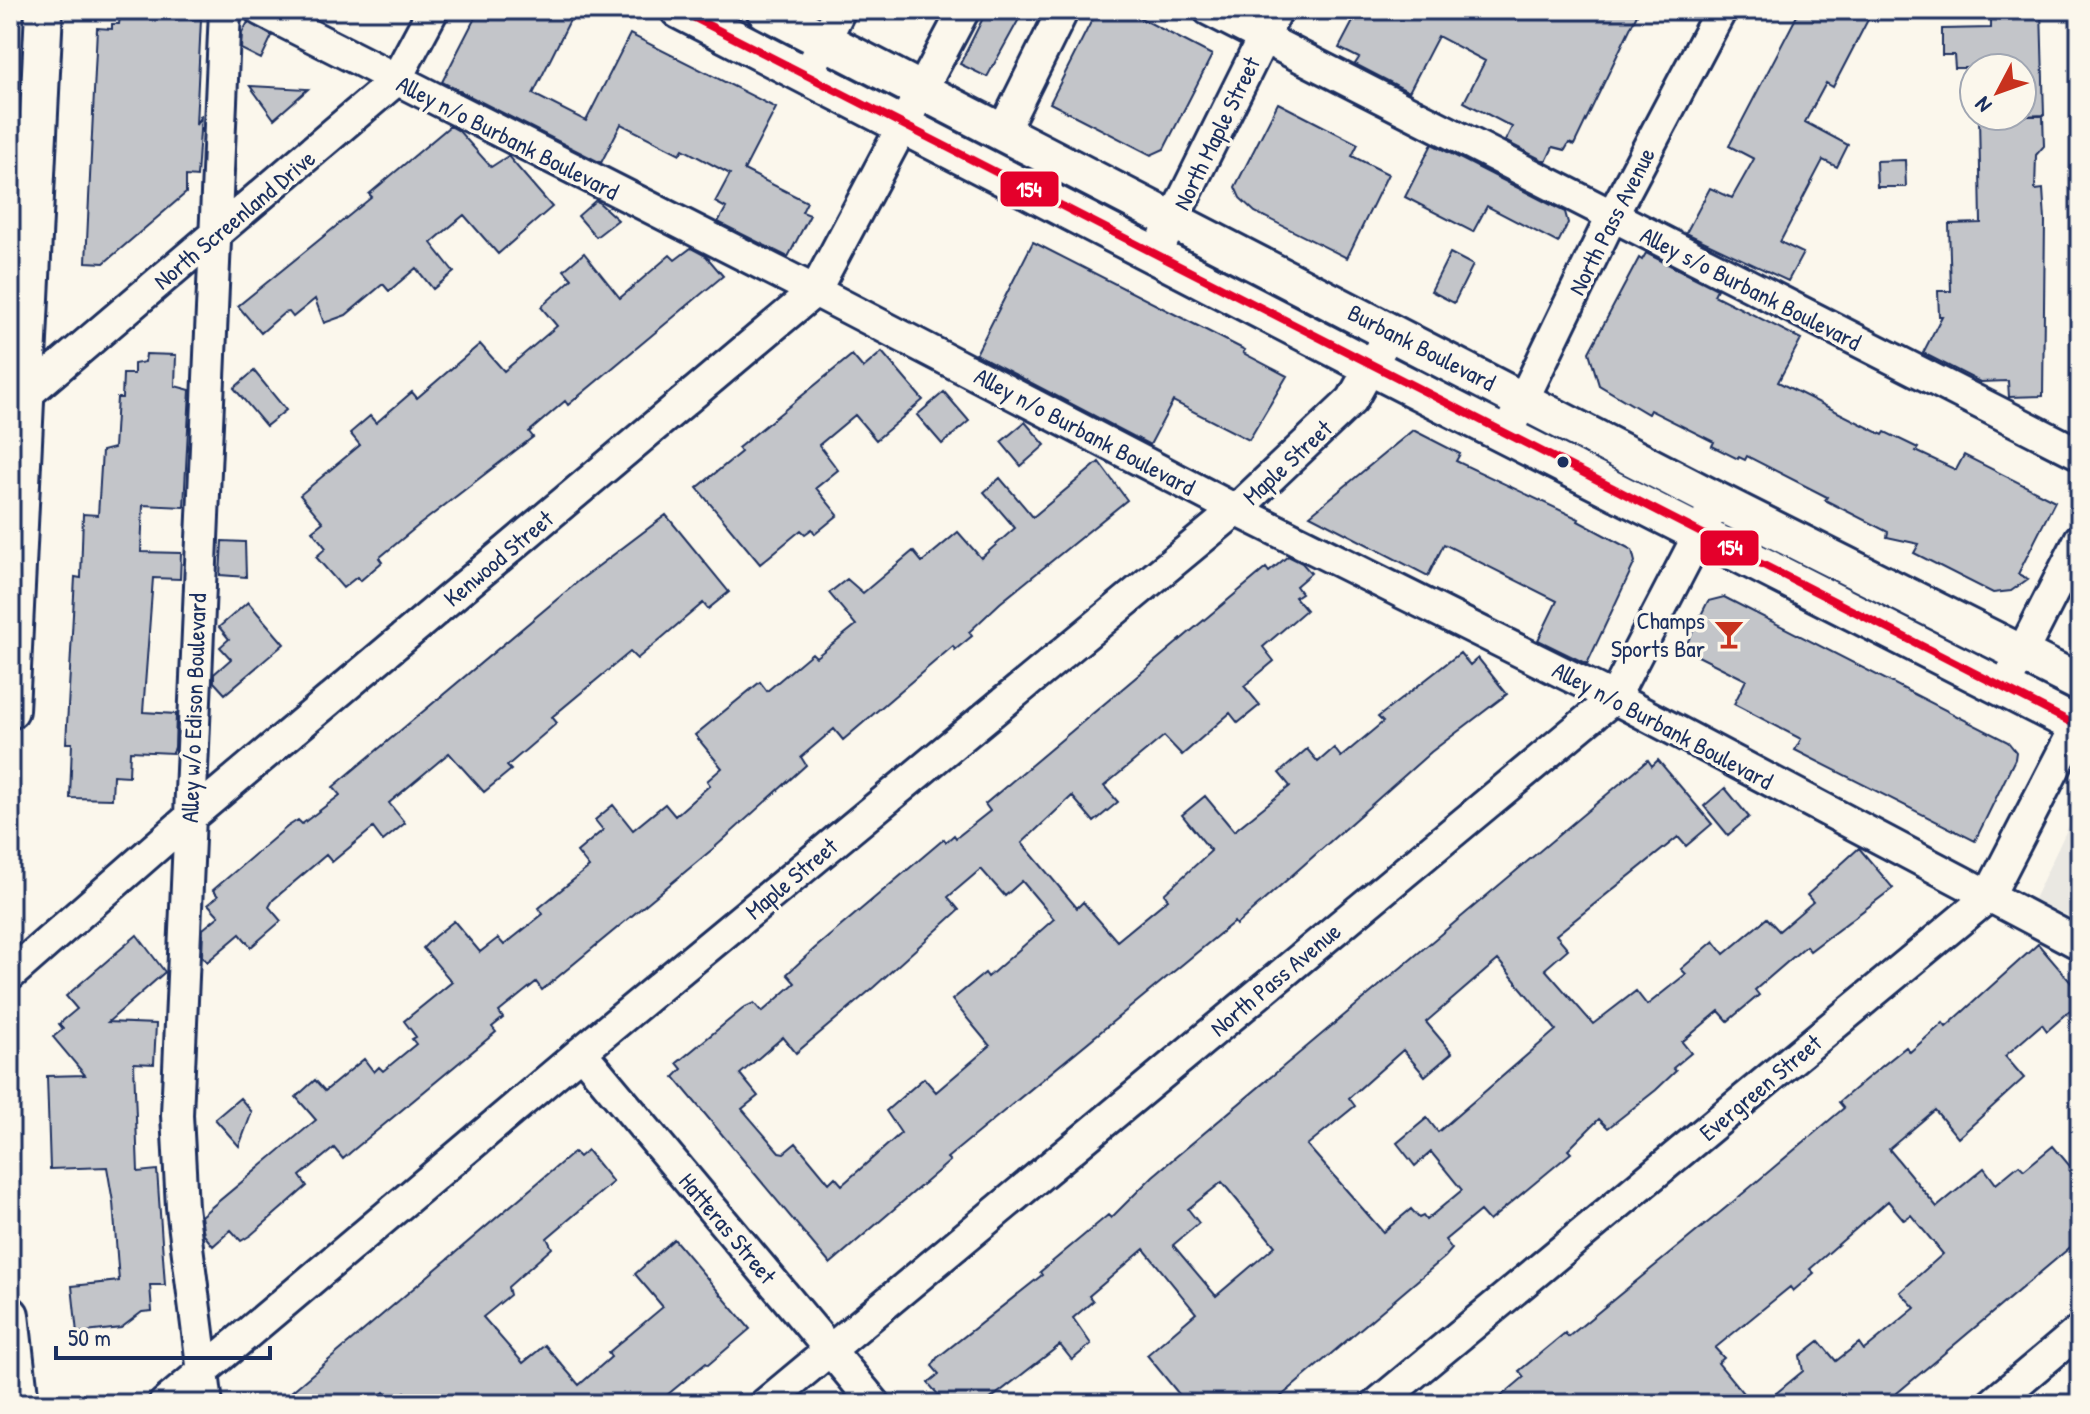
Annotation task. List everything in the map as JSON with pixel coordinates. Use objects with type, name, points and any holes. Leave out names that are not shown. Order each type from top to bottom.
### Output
[{"type":"main road","points":[[10,710],[18,402],[44,10]]},
{"type":"main road","name":"Burbank Boulevard","points":[[679,10],[1373,368],[2079,724]]},
{"type":"main road","name":"Burbank Boulevard","points":[[765,10],[832,25],[922,90],[1717,501],[2080,683]]},
{"type":"main road","points":[[10,1315],[20,1404]]},
{"type":"street","name":"Alley w/o Edison Boulevard","points":[[207,1404],[182,1207],[177,1115],[225,10]]},
{"type":"street","name":"Alley n/o Burbank Boulevard","points":[[260,10],[815,291],[1236,510],[1614,698],[2080,944]]},
{"type":"street","name":"North Screenland Drive","points":[[18,402],[395,81],[433,10]]},
{"type":"street","name":"Kenwood Street","points":[[10,975],[188,819],[815,291],[964,10]]},
{"type":"street","points":[[1003,131],[1063,10]]},
{"type":"street","name":"Alley s/o Burbank Boulevard","points":[[1209,10],[1611,218],[2080,454]]},
{"type":"street","name":"North Maple Street","points":[[1155,256],[1277,10]]},
{"type":"street","name":"North Pass Avenue","points":[[1506,435],[1611,218],[1721,10]]},
{"type":"street","points":[[807,75],[832,25]]},
{"type":"street","name":"Maple Street","points":[[164,1404],[581,1052],[1236,510],[1352,400],[1373,368],[1391,330]]},
{"type":"street","name":"North Pass Avenue","points":[[765,1404],[1614,698],[1717,501]]},
{"type":"street","points":[[2004,688],[2080,539]]},
{"type":"street","name":"Evergreen Street","points":[[1377,1404],[1988,897],[2079,724]]},
{"type":"street","name":"Hatteras Street","points":[[581,1052],[875,1404]]},
{"type":"street","points":[[1992,1404],[2080,1330]]},
{"type":"shaded area","points":[[2080,802],[2080,922],[2034,899]]},
{"type":"building","points":[[479,10],[575,10],[533,94],[586,121],[630,34],[776,108],[744,170],[807,202],[802,212],[810,215],[788,257],[718,222],[726,208],[715,202],[730,174],[683,149],[680,154],[621,124],[601,163],[442,82]]},
{"type":"building","points":[[987,10],[1024,10],[987,77],[960,64]]},
{"type":"building","points":[[1097,10],[1125,10],[1212,55],[1164,149],[1151,155],[1050,103]]},
{"type":"building","points":[[1359,10],[1639,10],[1574,145],[1569,143],[1565,150],[1553,147],[1546,162],[1505,141],[1512,127],[1464,102],[1485,61],[1438,36],[1409,92],[1355,64],[1359,58],[1339,48]]},
{"type":"building","points":[[1800,10],[1873,10],[1833,87],[1826,83],[1805,122],[1848,145],[1837,167],[1823,160],[1780,242],[1803,253],[1788,281],[1686,233],[1710,188],[1732,198],[1754,159],[1729,146]]},
{"type":"building","points":[[1991,10],[2041,10],[2044,115],[2038,115],[2038,52],[1958,52],[1958,68],[1955,68],[1954,55],[1942,55],[1942,29],[1991,28]]},
{"type":"building","points":[[120,17],[201,19],[196,125],[201,115],[197,177],[186,176],[186,193],[104,263],[86,262],[97,28],[112,29],[112,24],[119,24]]},
{"type":"building","points":[[248,22],[272,36],[261,59],[241,49],[242,33]]},
{"type":"building","points":[[250,86],[308,89],[274,119]]},
{"type":"building","points":[[1278,103],[1358,144],[1352,156],[1388,174],[1347,258],[1255,212],[1240,198],[1235,187]]},
{"type":"building","points":[[2038,116],[2043,116],[2044,146],[2036,155],[2035,190],[2043,189],[2045,220],[2043,396],[2009,397],[2008,381],[1980,382],[1923,353],[1942,316],[1939,316],[1938,291],[1951,291],[1949,224],[1981,223],[1979,132],[2038,132]]},
{"type":"building","points":[[450,126],[459,131],[491,167],[508,156],[552,207],[498,254],[464,215],[431,243],[454,272],[433,289],[416,268],[389,291],[383,284],[346,315],[324,323],[315,299],[293,317],[289,312],[284,313],[261,333],[238,306],[372,197],[369,194]]},
{"type":"building","points":[[1432,144],[1565,212],[1568,223],[1558,243],[1487,206],[1473,232],[1405,197]]},
{"type":"building","points":[[1905,160],[1906,187],[1877,187],[1876,161]]},
{"type":"building","points":[[596,200],[618,220],[596,237],[578,216]]},
{"type":"building","points":[[1033,242],[1245,350],[1243,353],[1287,376],[1249,440],[1173,401],[1150,445],[976,354]]},
{"type":"building","points":[[691,248],[706,256],[723,276],[568,405],[565,401],[529,432],[533,437],[379,558],[382,562],[360,581],[357,577],[343,588],[316,557],[326,548],[312,531],[323,522],[300,495],[360,445],[350,433],[370,416],[376,423],[412,392],[417,398],[480,344],[504,371],[557,326],[541,307],[572,279],[564,270],[584,253],[620,298],[670,255],[675,260]]},
{"type":"building","points":[[1450,253],[1473,265],[1454,303],[1431,291]]},
{"type":"building","points":[[1646,253],[1717,289],[1714,295],[1801,339],[1778,382],[1883,435],[1885,432],[1918,448],[1916,451],[1956,470],[1964,455],[2055,501],[2018,574],[2028,579],[2011,591],[1993,593],[1914,553],[1919,544],[1887,537],[1888,532],[1825,500],[1827,497],[1747,456],[1745,460],[1738,459],[1712,446],[1714,442],[1650,410],[1648,414],[1599,385],[1589,352],[1639,258],[1642,260]]},
{"type":"building","points":[[882,352],[923,400],[876,440],[855,415],[819,445],[838,470],[816,488],[838,515],[815,534],[812,529],[805,534],[801,530],[760,564],[697,488],[741,452],[738,448],[852,355],[863,368]]},
{"type":"building","points":[[146,354],[176,355],[175,386],[190,390],[184,507],[143,505],[141,552],[181,553],[180,579],[153,578],[143,712],[176,714],[175,747],[173,753],[130,751],[129,776],[113,775],[112,799],[70,798],[72,743],[66,743],[75,577],[81,578],[83,514],[98,515],[102,451],[114,448],[117,398],[122,398],[123,374],[134,374],[134,364],[145,362]]},
{"type":"building","points":[[254,371],[286,410],[266,426],[234,388]]},
{"type":"building","points":[[944,392],[969,421],[942,444],[917,415]]},
{"type":"building","points":[[1025,422],[1045,445],[1021,466],[1001,442]]},
{"type":"building","points":[[1413,430],[1460,454],[1456,461],[1579,519],[1632,550],[1635,562],[1587,664],[1538,640],[1557,601],[1444,544],[1428,576],[1310,515]]},
{"type":"building","points":[[1099,462],[1127,500],[1000,603],[969,632],[972,636],[955,650],[953,646],[843,740],[834,729],[801,757],[806,765],[714,848],[542,990],[536,982],[499,1012],[503,1018],[492,1027],[496,1032],[343,1159],[334,1148],[300,1176],[307,1186],[251,1235],[241,1241],[231,1230],[213,1246],[204,1235],[201,1216],[316,1120],[296,1097],[315,1080],[325,1091],[364,1059],[374,1072],[379,1067],[383,1071],[416,1044],[412,1039],[416,1037],[404,1021],[452,982],[423,948],[434,937],[454,921],[480,952],[498,938],[504,945],[543,914],[539,908],[589,867],[577,852],[603,830],[595,820],[613,805],[633,830],[665,804],[675,816],[710,785],[707,781],[722,768],[695,735],[760,682],[767,691],[812,653],[816,657],[856,625],[829,593],[847,579],[863,593],[913,551],[922,562],[958,532],[981,558],[1015,528],[984,492],[1000,478],[1033,517]]},
{"type":"building","points":[[666,515],[729,592],[708,609],[703,603],[637,659],[630,652],[552,717],[557,723],[507,766],[511,770],[484,792],[449,753],[389,803],[405,823],[383,841],[373,828],[332,862],[326,855],[273,900],[269,907],[281,921],[251,947],[240,934],[207,962],[202,956],[203,929],[219,916],[208,904],[218,896],[213,890],[287,827],[298,820],[302,824],[340,795],[333,787],[580,580]]},
{"type":"building","points":[[222,541],[245,542],[246,577],[220,575]]},
{"type":"building","points":[[1288,556],[1302,563],[1311,573],[1296,586],[1301,593],[1295,597],[1306,610],[1263,647],[1274,661],[1244,686],[1260,705],[1238,723],[1230,713],[1182,755],[1164,736],[1104,786],[1118,802],[1094,822],[1072,796],[1022,843],[1077,908],[1083,902],[1117,941],[1168,899],[1164,894],[1211,851],[1182,815],[1205,796],[1234,831],[1290,786],[1279,773],[1307,749],[1318,762],[1334,748],[1341,757],[1383,722],[1378,717],[1460,653],[1470,665],[1478,658],[1507,694],[1431,752],[1236,925],[1234,922],[947,1158],[950,1161],[830,1264],[674,1077],[682,1069],[677,1063],[745,1007],[754,1003],[762,1012],[795,983],[787,974],[814,949],[944,839],[946,842],[954,835],[956,838],[990,811],[985,804],[1266,568],[1269,572]],"holes":[[[981,869],[1005,896],[1022,881],[1054,919],[988,977],[985,973],[952,1000],[990,1046],[936,1092],[924,1078],[886,1111],[901,1133],[842,1185],[835,1177],[829,1183],[796,1143],[784,1153],[779,1152],[742,1109],[758,1096],[740,1074],[783,1037],[796,1053],[874,987],[959,910],[948,897]]]},
{"type":"building","points":[[1724,597],[2008,742],[2016,752],[2015,759],[1975,841],[1795,750],[1801,739],[1734,704],[1746,680],[1684,649],[1708,601]]},
{"type":"building","points":[[248,602],[284,644],[225,694],[214,682],[214,674],[231,659],[220,647],[229,639],[219,627]]},
{"type":"building","points":[[1648,760],[1652,766],[1658,760],[1712,824],[1686,846],[1678,837],[1556,935],[1568,949],[1545,969],[1593,1024],[1636,991],[1647,1005],[1686,974],[1681,969],[1714,941],[1724,954],[1767,918],[1779,931],[1813,902],[1807,895],[1859,848],[1893,888],[1810,951],[1806,946],[1755,990],[1759,995],[1728,1021],[1719,1011],[1682,1042],[1691,1053],[1673,1068],[1676,1071],[1656,1090],[1608,1128],[1599,1119],[1568,1150],[1571,1153],[1489,1221],[1480,1211],[1445,1240],[1452,1249],[1445,1257],[1272,1404],[1187,1404],[1147,1355],[1196,1313],[1144,1249],[1089,1296],[1093,1301],[1073,1318],[1091,1344],[1072,1360],[1060,1345],[984,1404],[946,1404],[928,1383],[939,1374],[932,1366],[937,1358],[1042,1275],[1040,1272],[1108,1215],[1111,1218],[1153,1176]],"holes":[[[1498,960],[1556,1030],[1438,1132],[1427,1118],[1397,1143],[1415,1166],[1431,1152],[1462,1190],[1426,1220],[1423,1216],[1419,1218],[1411,1209],[1383,1232],[1307,1145],[1355,1106],[1349,1098],[1403,1050],[1425,1076],[1452,1053],[1426,1022]],[[1222,1182],[1275,1246],[1216,1296],[1173,1245],[1199,1223],[1188,1209]]]},
{"type":"building","points":[[1725,788],[1749,817],[1728,835],[1704,806]]},
{"type":"building","points":[[137,935],[165,972],[108,1022],[156,1024],[154,1064],[134,1063],[138,1172],[157,1170],[165,1285],[150,1285],[152,1311],[142,1312],[121,1328],[77,1333],[72,1286],[119,1281],[113,1202],[107,1167],[50,1169],[47,1076],[85,1075],[53,1037],[63,1029],[59,1024],[77,1009],[66,996]]},
{"type":"building","points":[[2038,944],[2080,993],[2080,1002],[2047,1031],[2042,1024],[2005,1056],[2024,1078],[1958,1138],[1935,1110],[1889,1149],[1937,1207],[1984,1168],[1996,1184],[2019,1165],[2024,1170],[2053,1146],[2080,1178],[2080,1239],[1884,1404],[1763,1404],[1803,1371],[1800,1356],[1819,1341],[1836,1361],[1859,1343],[1864,1350],[1915,1308],[1900,1292],[1943,1254],[1911,1215],[1904,1220],[1888,1201],[1810,1269],[1814,1273],[1793,1291],[1790,1287],[1715,1348],[1724,1358],[1718,1363],[1752,1404],[1492,1404],[1524,1377],[1519,1371],[1565,1333],[1568,1337],[1734,1201],[1844,1108],[1839,1102],[1865,1080],[1906,1047],[1910,1052],[1943,1023],[1946,1027]]},
{"type":"building","points":[[240,1098],[252,1112],[239,1146],[215,1119]]},
{"type":"building","points":[[587,1150],[613,1182],[547,1238],[552,1248],[508,1287],[510,1295],[483,1317],[523,1363],[545,1345],[579,1385],[611,1357],[608,1353],[663,1307],[635,1274],[674,1239],[750,1329],[708,1365],[706,1363],[656,1404],[415,1404],[405,1392],[393,1402],[384,1392],[369,1404],[277,1404],[574,1152],[579,1157]]},
{"type":"transit line","name":"154","points":[[679,10],[2080,727]]},
{"type":"place","name":"Champs Sports Bar","points":[[1729,634]]}]
